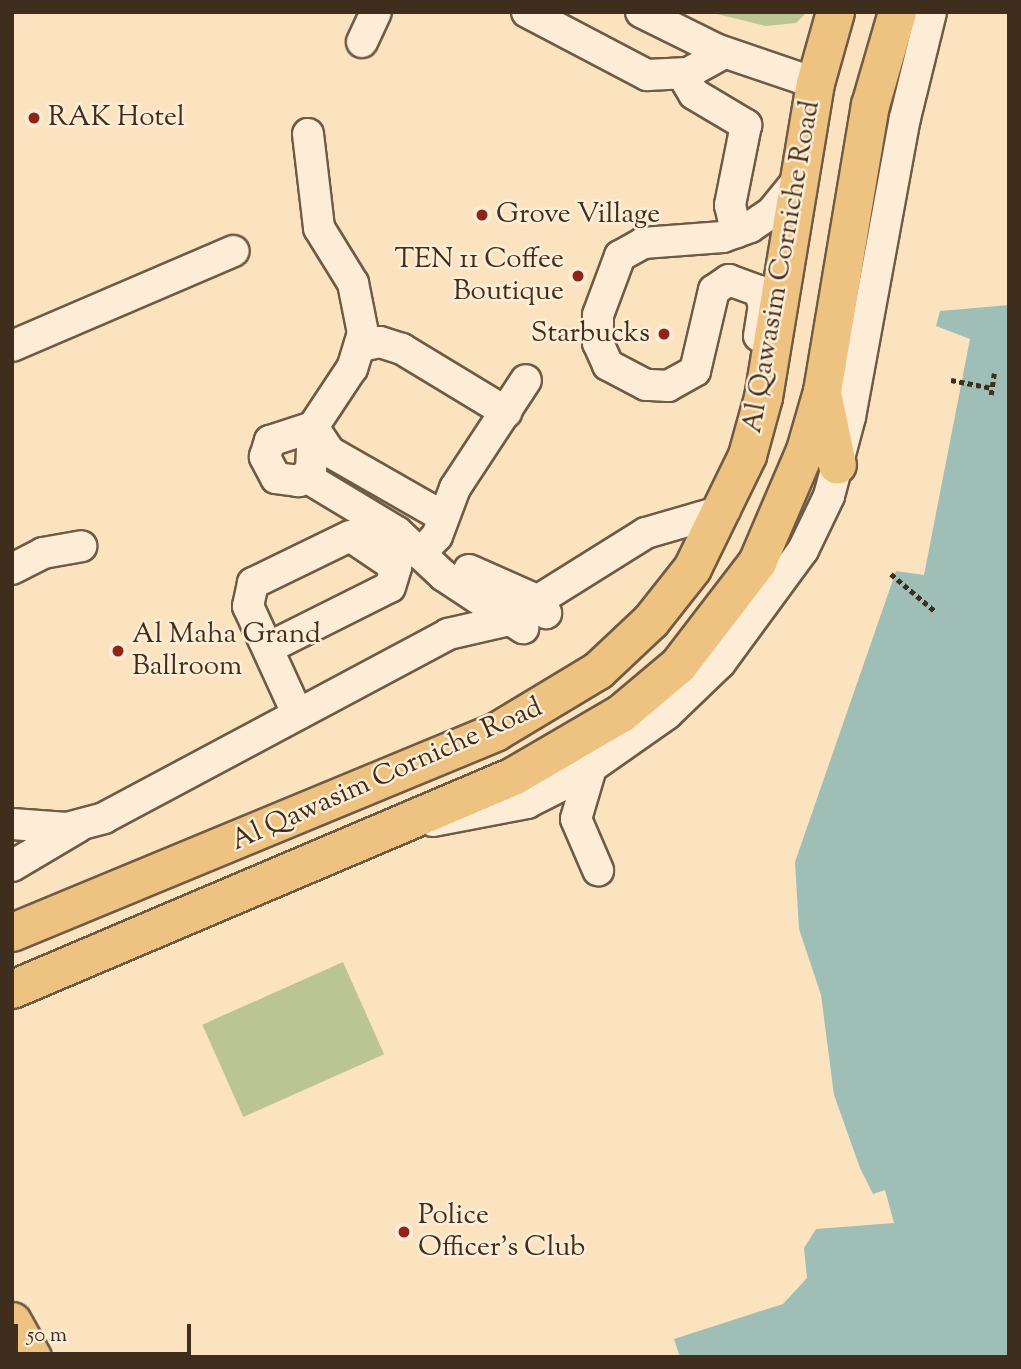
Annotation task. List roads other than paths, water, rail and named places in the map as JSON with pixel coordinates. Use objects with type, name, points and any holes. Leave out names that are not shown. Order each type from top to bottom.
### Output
[{"type":"main road","name":"Al Qawasim Corniche Road","points":[[12,932],[80,906],[550,704],[651,620],[688,573],[725,510],[763,397],[802,175],[815,83],[835,12]]},
{"type":"main road","name":"Al Qawasim Corniche Road","points":[[12,989],[369,839],[570,746],[678,665],[757,562],[785,507],[822,391],[870,105],[897,12]]},
{"type":"main road","points":[[822,391],[836,465]]},
{"type":"main road","points":[[12,910],[80,906]]},
{"type":"main road","points":[[12,1006],[62,968]]},
{"type":"main road","points":[[12,1321],[32,1357]]},
{"type":"street","points":[[362,42],[376,12]]},
{"type":"street","points":[[527,12],[628,69],[682,74],[724,53]]},
{"type":"street","points":[[641,12],[724,53],[815,83]]},
{"type":"street","name":"Al Qawasim Corniche Road","points":[[369,839],[527,803],[591,768],[667,714],[728,653],[803,550],[836,465],[931,12]]},
{"type":"street","points":[[682,74],[694,94],[746,125],[730,205],[736,232]]},
{"type":"street","points":[[306,477],[315,461],[313,427],[361,346],[358,295],[319,228],[308,134]]},
{"type":"street","points":[[763,397],[752,378],[764,306],[746,281],[729,280],[714,290],[701,357],[685,381],[668,386],[626,380],[608,365],[598,343],[607,279],[620,257],[655,240],[736,232],[771,213],[802,175]]},
{"type":"street","points":[[12,346],[234,251]]},
{"type":"street","points":[[361,346],[380,342],[402,349],[506,412]]},
{"type":"street","points":[[433,535],[526,380]]},
{"type":"street","points":[[313,427],[277,436],[265,457],[276,478],[306,477],[397,532],[433,535]]},
{"type":"street","points":[[313,427],[330,452],[529,615]]},
{"type":"street","points":[[12,866],[80,826],[435,644],[492,641],[646,533],[725,510]]},
{"type":"street","points":[[268,648],[390,587],[396,567],[350,536],[258,579],[248,607],[298,713]]},
{"type":"street","points":[[529,615],[664,541],[682,549],[688,573]]},
{"type":"street","points":[[12,569],[43,553],[80,546]]},
{"type":"street","points":[[591,768],[580,789],[576,819],[598,870]]},
{"type":"street","points":[[527,803],[576,819]]},
{"type":"street","points":[[12,824],[80,826]]},
{"type":"water","points":[[1009,305],[1009,1357],[680,1357],[674,1339],[783,1304],[807,1278],[804,1248],[816,1229],[894,1223],[885,1190],[873,1194],[860,1168],[834,1095],[821,995],[799,929],[795,862],[896,571],[924,575],[970,339],[936,326],[940,311]]},
{"type":"place","name":"RAK Hotel","points":[[34,118]]},
{"type":"place","name":"Grove Village","points":[[482,215]]},
{"type":"place","name":"TEN 11 Coffee Boutique","points":[[578,276]]},
{"type":"place","name":"Starbucks","points":[[664,334]]},
{"type":"place","name":"Al Maha Grand Ballroom","points":[[118,651]]},
{"type":"place","name":"Police Officer's Club","points":[[404,1232]]}]
